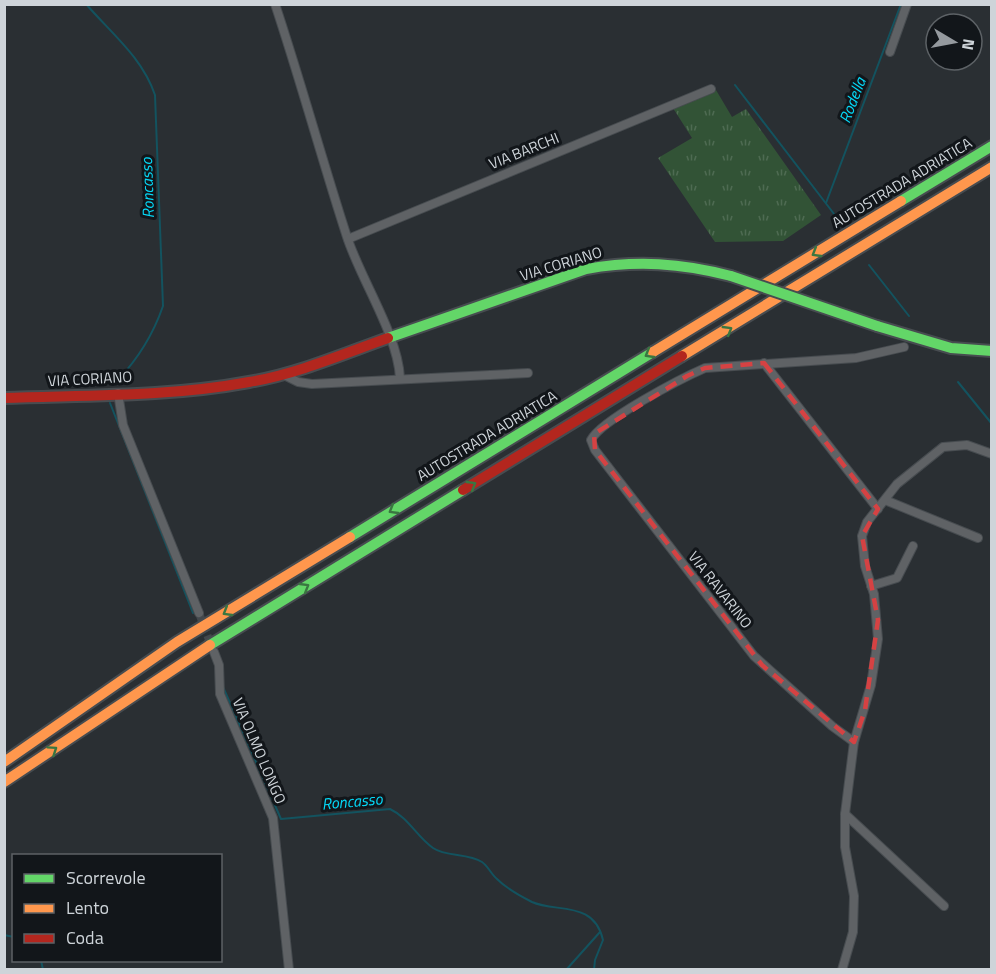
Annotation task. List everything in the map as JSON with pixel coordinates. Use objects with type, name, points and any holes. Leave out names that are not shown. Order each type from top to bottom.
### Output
[{"type":"main road","name":"AUTOSTRADA ADRIATICA","points":[[4,762],[177,642],[992,146]]},
{"type":"main road","points":[[4,782],[216,641],[992,167]]},
{"type":"main road","name":"VIA CORIANO","points":[[4,398],[207,388],[255,382],[284,375],[586,269],[626,260],[666,261],[731,276],[951,348],[992,351]]},
{"type":"street","points":[[275,4],[306,96],[348,239],[389,337],[400,378]]},
{"type":"street","points":[[890,52],[907,4]]},
{"type":"street","name":"VIA BARCHI","points":[[348,239],[711,89]]},
{"type":"street","points":[[764,363],[856,358],[904,347]]},
{"type":"street","points":[[764,363],[878,508]]},
{"type":"street","name":"VIA RAVARINO","points":[[764,363],[705,368],[696,372],[615,418],[594,434],[591,440],[595,450],[762,665],[854,742]]},
{"type":"street","points":[[284,375],[290,380],[312,384],[528,373]]},
{"type":"street","points":[[118,393],[123,425],[199,613]]},
{"type":"street","points":[[842,969],[853,932],[854,896],[845,847],[845,814],[854,742],[871,685],[878,639],[878,620],[865,566],[862,536],[867,522],[911,470],[943,447],[967,445],[992,454]]},
{"type":"street","points":[[885,500],[978,538]]},
{"type":"street","points":[[871,586],[897,578],[913,546]]},
{"type":"street","name":"VIA OLMO LONGO","points":[[214,652],[219,665],[220,694],[273,818],[289,969]]},
{"type":"street","points":[[845,814],[944,906]]},
{"type":"highlighted area","points":[[764,363],[878,509],[862,536],[878,620],[865,710],[854,742],[762,665],[595,450],[594,434],[687,376],[705,368]]},
{"type":"green space","points":[[716,90],[732,117],[746,109],[821,215],[783,241],[715,242],[658,158],[692,138],[673,108]]},
{"type":"waterway","name":"Roncasso","points":[[86,4],[134,57],[155,95],[163,306],[144,346],[117,381]]},
{"type":"waterway","name":"Rodella","points":[[826,203],[901,4]]},
{"type":"waterway","name":"Rodella","points":[[735,85],[841,223]]},
{"type":"waterway","name":"Rodella","points":[[869,265],[909,316]]},
{"type":"waterway","name":"Rodella","points":[[958,382],[992,424]]},
{"type":"waterway","name":"Roncasso","points":[[110,403],[193,613]]},
{"type":"waterway","name":"Roncasso","points":[[223,687],[281,819],[390,809],[402,817],[438,851],[470,857],[482,862],[509,889],[532,902],[573,910],[591,919],[598,927],[603,940],[595,960],[594,970]]},
{"type":"waterway","name":"Roncasso","points":[[566,970],[600,932]]},
{"type":"waterway","name":"Roncasso","points":[[4,935],[12,937]]},
{"type":"waterway","name":"Roncasso","points":[[41,962],[43,970]]},
{"type":"tunnel","points":[[199,613],[211,645]]},
{"type":"traffic: fast","points":[[901,201],[992,146]]},
{"type":"traffic: fast","points":[[388,338],[586,269],[623,264],[659,264],[694,268],[731,276]]},
{"type":"traffic: fast","points":[[731,276],[877,326]]},
{"type":"traffic: fast","points":[[877,326],[951,348],[992,351]]},
{"type":"traffic: fast","points":[[350,537],[653,352]]},
{"type":"traffic: fast","points":[[210,645],[463,490]]},
{"type":"traffic: slow","points":[[682,356],[992,167]]},
{"type":"traffic: slow","points":[[653,352],[901,201]]},
{"type":"traffic: slow","points":[[4,762],[177,642],[350,537]]},
{"type":"traffic: slow","points":[[4,782],[210,645]]},
{"type":"traffic: jam","points":[[4,398],[127,394],[219,387],[285,374],[388,338]]},
{"type":"traffic: jam","points":[[463,490],[682,356]]}]
